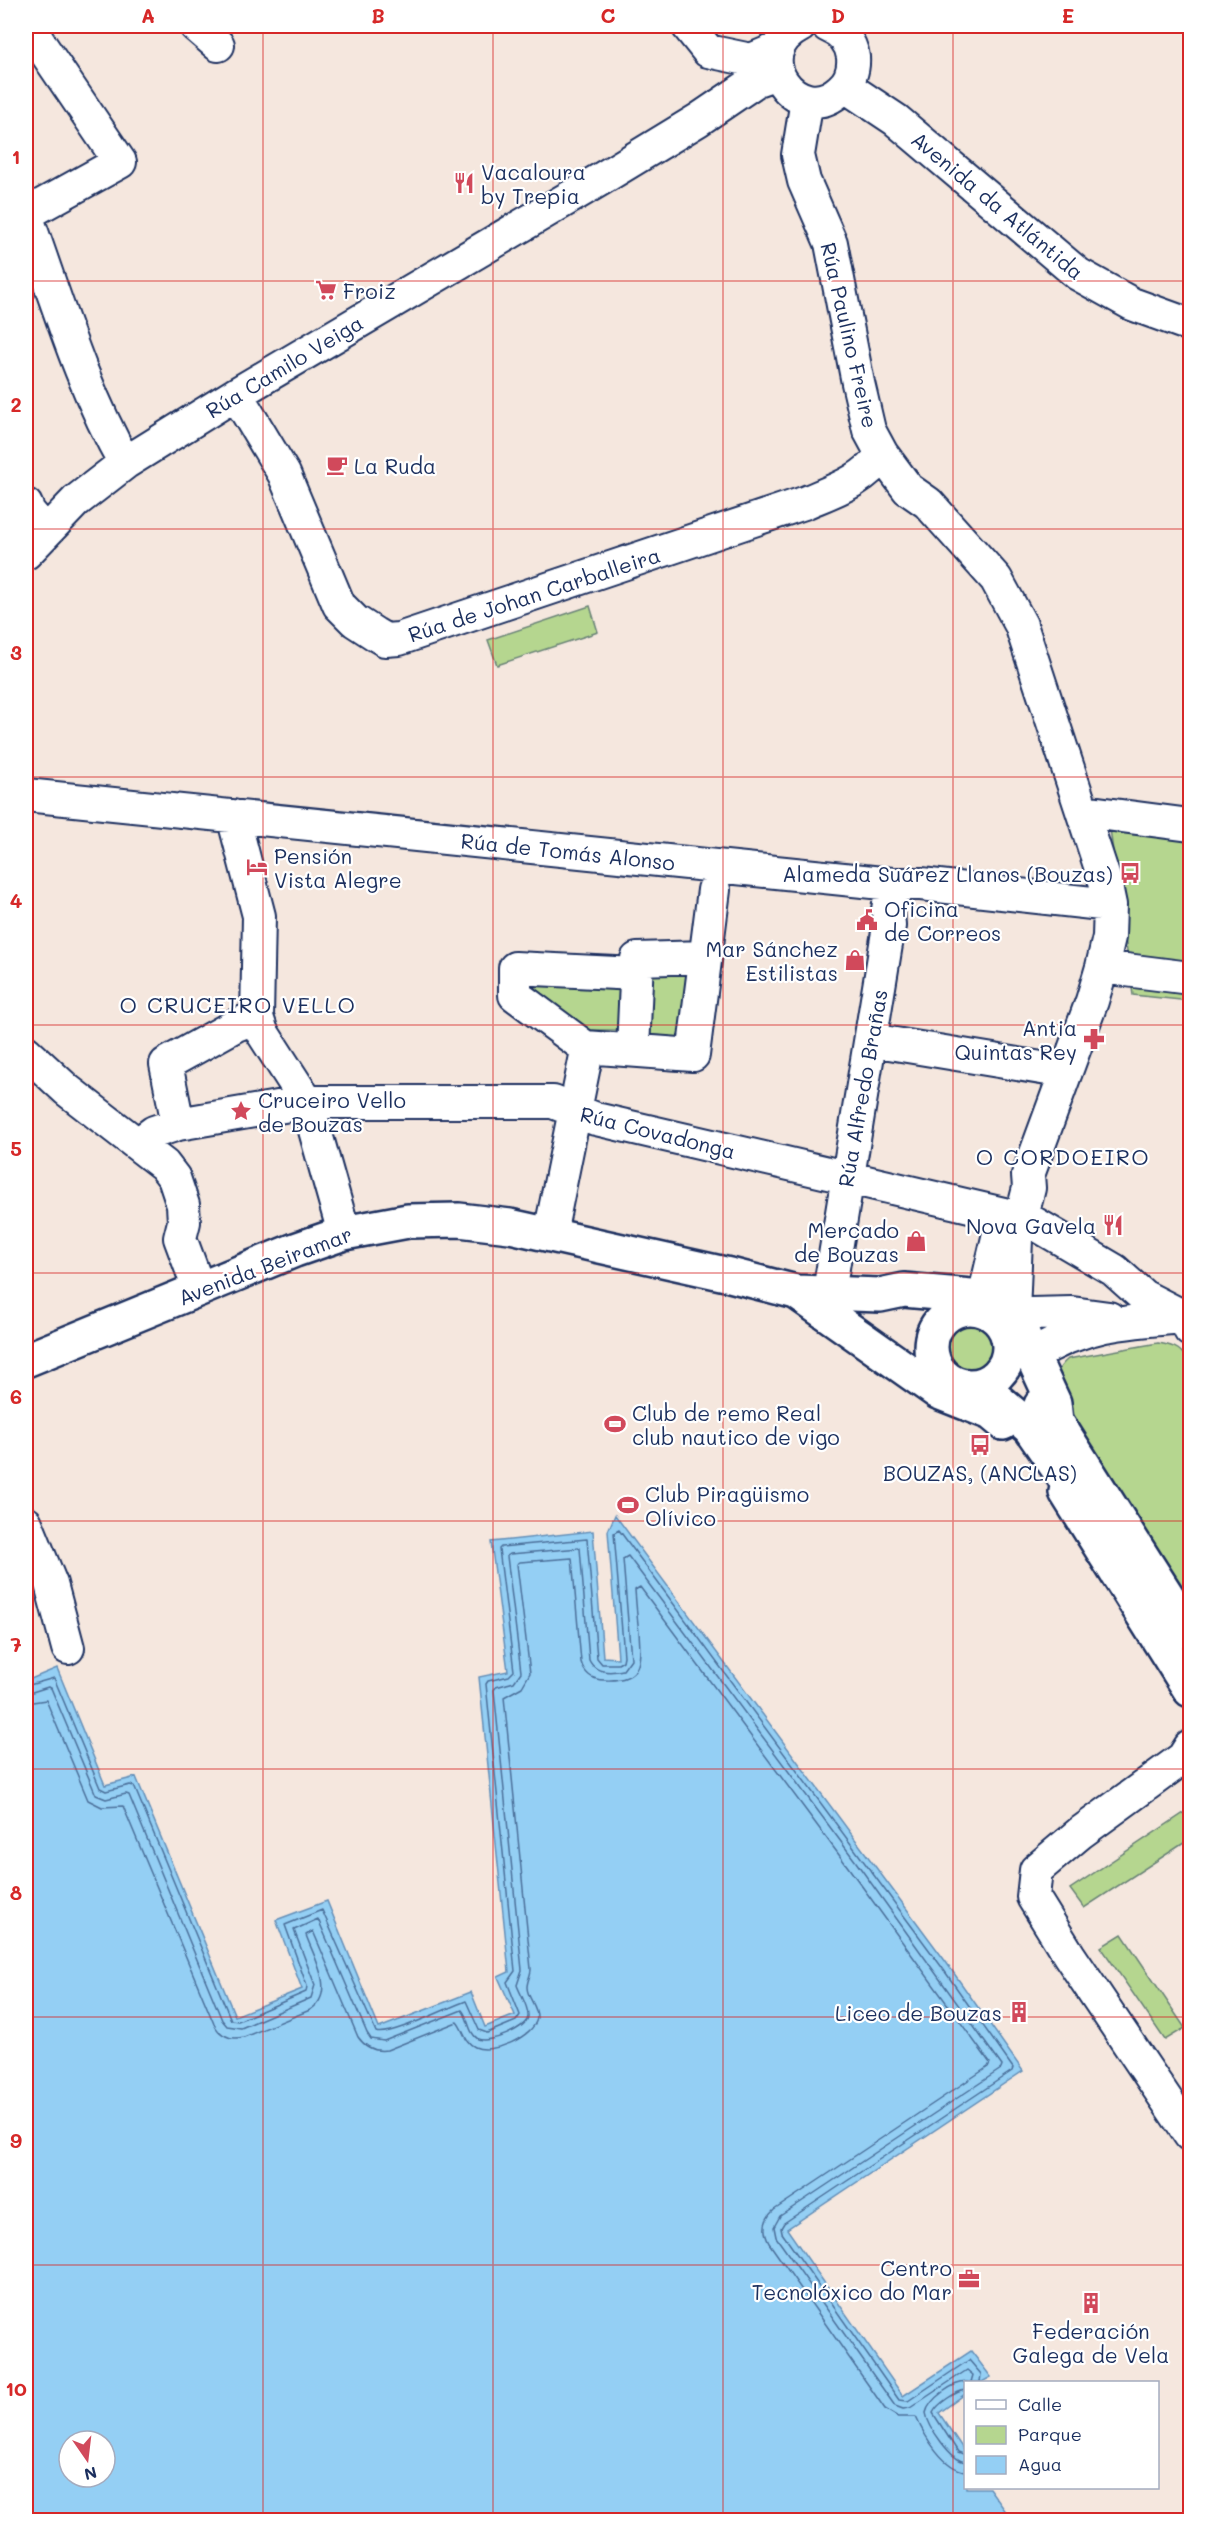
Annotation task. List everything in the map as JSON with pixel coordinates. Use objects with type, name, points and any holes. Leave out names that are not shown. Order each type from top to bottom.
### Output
[{"type":"main road","name":"Avenida Beiramar","points":[[26,1360],[295,1250],[344,1233],[408,1221],[459,1220],[550,1234],[796,1292],[880,1295],[995,1337],[968,1386],[956,1384],[938,1369],[856,1321],[842,1322],[796,1292]]},
{"type":"main road","points":[[842,1322],[851,1332],[938,1392],[991,1413],[1028,1448],[1056,1490],[1065,1492],[1191,1690]]},
{"type":"main road","points":[[938,1369],[932,1357],[931,1344],[938,1326],[995,1337],[1054,1403],[1056,1421],[1191,1632]]},
{"type":"main road","points":[[995,1337],[1030,1428],[1068,1483],[1065,1492]]},
{"type":"street","points":[[31,26],[38,41],[120,162],[26,214],[83,374],[110,437],[125,463]]},
{"type":"street","points":[[688,26],[708,51],[751,60],[777,61]]},
{"type":"street","points":[[800,26],[790,30],[777,61],[783,85],[794,95],[807,100],[828,98],[845,86],[850,76],[853,54],[840,28]]},
{"type":"street","name":"Rúa Camilo Veiga","points":[[35,542],[76,501],[125,463],[236,394],[698,120],[757,80],[777,61]]},
{"type":"street","name":"Avenida da Atlántida","points":[[845,86],[904,127],[1078,274],[1132,304],[1191,326]]},
{"type":"street","name":"Rúa Paulino Freire","points":[[807,100],[798,155],[804,180],[831,243],[869,430],[882,454],[908,489],[928,503],[996,579],[1020,625],[1066,767],[1083,811],[1105,881],[1110,905],[1109,937],[1092,1001],[1028,1175],[1017,1184],[995,1337]]},
{"type":"street","name":"Rúa de Johan Carballeira","points":[[236,394],[284,474],[339,604],[356,621],[385,640],[411,635],[804,503],[859,477],[875,464],[882,454]]},
{"type":"street","points":[[26,505],[35,542]]},
{"type":"street","name":"Rúa de Tomás Alonso","points":[[26,795],[892,884],[921,884],[1110,905]]},
{"type":"street","points":[[1083,811],[1191,825]]},
{"type":"street","points":[[233,816],[259,916],[257,1017],[262,1032],[307,1102],[344,1233]]},
{"type":"street","name":"Rúa Alfredo Brañas","points":[[829,1292],[889,926],[892,884]]},
{"type":"street","points":[[636,974],[516,968],[515,996],[585,1047],[693,1055],[714,890]]},
{"type":"street","points":[[633,1050],[637,959],[705,957]]},
{"type":"street","points":[[1102,967],[1191,978]]},
{"type":"street","points":[[178,1124],[166,1064],[236,1025],[257,1017]]},
{"type":"street","points":[[871,1040],[1066,1072]]},
{"type":"street","points":[[550,1234],[587,1051],[585,1047]]},
{"type":"street","points":[[26,1052],[67,1090],[164,1165],[174,1178],[183,1206],[184,1222],[180,1238],[199,1289]]},
{"type":"street","name":"Rúa Covadonga","points":[[138,1144],[154,1132],[178,1124],[307,1102],[552,1102],[596,1119],[1013,1215],[1114,1270],[1143,1296],[1188,1322]]},
{"type":"street","points":[[995,1337],[1072,1313],[1128,1321],[1188,1322]]},
{"type":"street","points":[[995,1337],[1055,1341],[1076,1332],[1128,1321]]},
{"type":"street","points":[[26,1522],[51,1584],[68,1648]]},
{"type":"street","points":[[1191,1747],[1183,1758],[1080,1833],[1036,1870],[1033,1896],[1069,1955],[1191,2135]]},
{"type":"green space","points":[[590,606],[598,632],[497,665],[488,640]]},
{"type":"green space","points":[[1106,800],[1190,812],[1190,1001],[1133,995]]},
{"type":"green space","points":[[691,972],[683,1038],[645,1034],[649,974]]},
{"type":"green space","points":[[533,981],[624,988],[622,1030],[587,1030],[533,998]]},
{"type":"green space","points":[[969,1319],[985,1324],[993,1332],[998,1348],[993,1364],[985,1372],[969,1377],[953,1372],[945,1364],[940,1348],[945,1332],[953,1324]]},
{"type":"green space","points":[[1158,1343],[1178,1349],[1190,1366],[1190,1609],[1056,1392],[1057,1374],[1068,1359]]},
{"type":"green space","points":[[1190,1809],[1190,1839],[1084,1908],[1070,1889]]},
{"type":"green space","points":[[1122,1934],[1185,2028],[1165,2040],[1101,1947]]},
{"type":"water","points":[[615,1515],[946,1962],[1023,2071],[787,2229],[903,2396],[971,2351],[991,2377],[984,2381],[964,2381],[964,2395],[939,2413],[964,2450],[964,2489],[990,2489],[1012,2520],[26,2520],[26,1681],[57,1668],[105,1785],[136,1777],[235,2016],[302,1989],[276,1920],[327,1901],[379,2028],[471,1992],[485,2027],[515,2015],[498,1977],[509,1972],[479,1677],[508,1671],[491,1542],[593,1531],[603,1657],[618,1658],[608,1531]]},
{"type":"place","name":"Vacaloura by Trepia","points":[[464,183]]},
{"type":"place","name":"Froiz","points":[[326,290]]},
{"type":"place","name":"La Ruda","points":[[337,465]]},
{"type":"place","name":"Pensión Vista Alegre","points":[[257,867]]},
{"type":"place","name":"Alameda Suárez Llanos (Bouzas)","points":[[1130,873]]},
{"type":"place","name":"Oficina de Correos","points":[[867,920]]},
{"type":"place","name":"Mar Sánchez Estilistas","points":[[855,960]]},
{"type":"place","name":"Antia Quintas Rey","points":[[1094,1039]]},
{"type":"place","name":"Cruceiro Vello de Bouzas","points":[[241,1111]]},
{"type":"place","name":"Nova Gavela","points":[[1113,1225]]},
{"type":"place","name":"Mercado de Bouzas","points":[[916,1241]]},
{"type":"place","name":"Club de remo Real club nautico de vigo","points":[[615,1424]]},
{"type":"place","name":"BOUZAS, (ANCLAS)","points":[[980,1445]]},
{"type":"place","name":"Club Piragüismo Olívico","points":[[628,1505]]},
{"type":"place","name":"Liceo de Bouzas","points":[[1019,2012]]},
{"type":"place","name":"Centro Tecnolóxico do Mar","points":[[969,2279]]},
{"type":"place","name":"Federación Galega de Vela","points":[[1091,2303]]},
{"type":"district","name":"O CRUCEIRO VELLO","points":[[238,1004]]},
{"type":"district","name":"O CORDOEIRO","points":[[1063,1156]]}]
